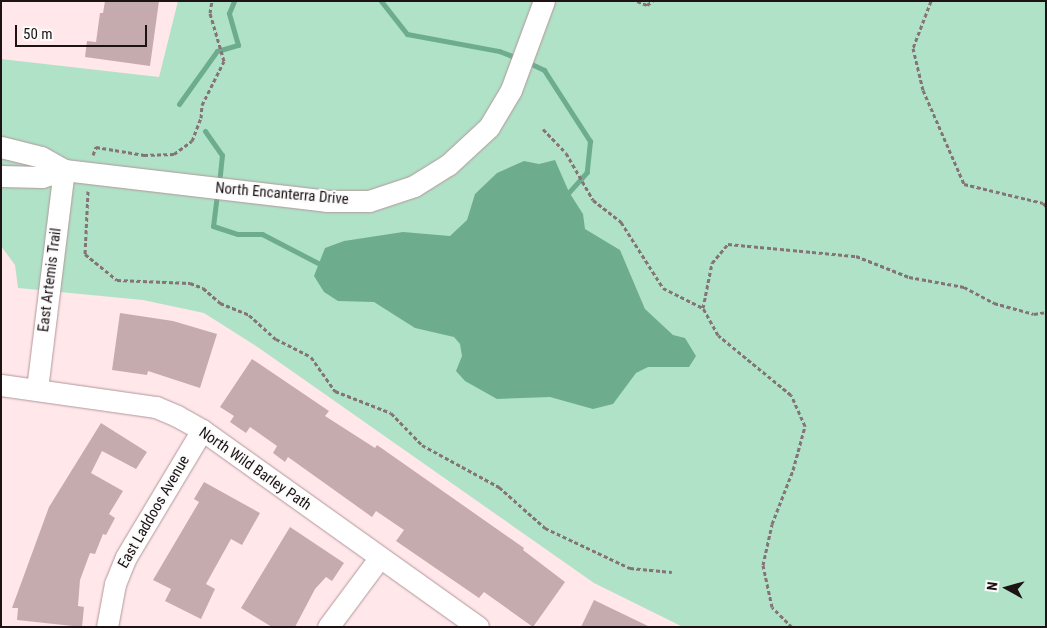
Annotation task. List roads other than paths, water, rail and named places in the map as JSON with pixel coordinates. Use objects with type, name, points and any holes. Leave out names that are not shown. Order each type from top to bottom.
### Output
[{"type":"street","name":"North Encanterra Drive","points":[[1,148],[41,157],[64,170],[326,200],[370,201],[414,186],[471,147],[489,127],[511,90],[544,1]]},
{"type":"street","name":"North Encanterra Drive","points":[[1,176],[42,177],[64,170]]},
{"type":"street","name":"East Artemis Trail","points":[[36,389],[64,170]]},
{"type":"street","name":"North Wild Barley Path","points":[[1,384],[156,407],[202,430],[478,627]]},
{"type":"street","name":"East Laddoos Avenue","points":[[107,627],[115,584],[126,557],[202,430]]},
{"type":"street","points":[[328,627],[380,557]]},
{"type":"waterway","points":[[179,104],[217,51],[238,45],[229,13],[234,1]]},
{"type":"waterway","points":[[381,1],[407,34],[499,51],[517,58]]},
{"type":"waterway","points":[[527,62],[544,70],[590,141],[587,172],[569,192]]},
{"type":"waterway","points":[[205,131],[222,155],[219,183]]},
{"type":"waterway","points":[[217,194],[213,226],[238,234],[262,234],[318,263]]}]
